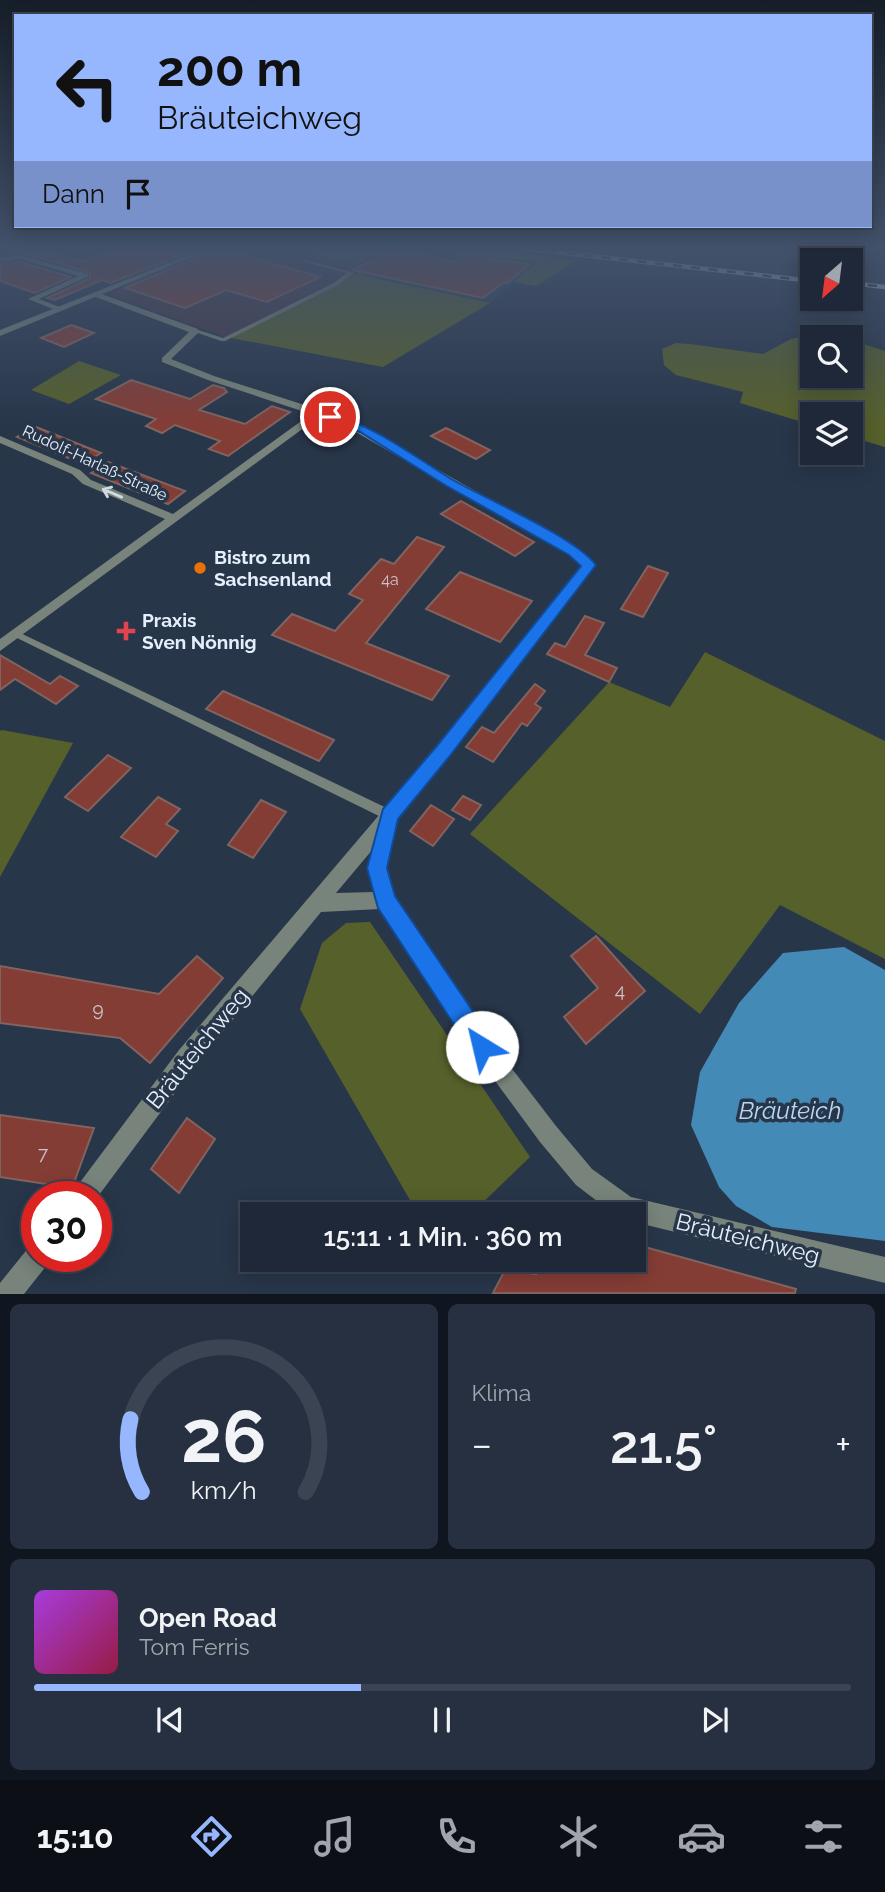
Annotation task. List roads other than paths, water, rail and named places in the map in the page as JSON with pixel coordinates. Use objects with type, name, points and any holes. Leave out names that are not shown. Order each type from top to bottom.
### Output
[{"type":"street","points":[[56,307],[61,309]]},
{"type":"street","points":[[0,333],[65,307]]},
{"type":"street","points":[[132,307],[195,331]]},
{"type":"street","name":"Bräuteichweg","points":[[95,1181],[187,1058],[443,752],[589,565],[574,552],[449,482],[364,430],[165,360],[195,331]]},
{"type":"street","name":"Rudolf-Harlaß-Straße","points":[[0,646],[317,414]]},
{"type":"street","name":"Rudolf-Harlaß-Straße","points":[[0,439],[76,472],[88,482],[175,519]]},
{"type":"street","name":"Bräuteichweg","points":[[389,815],[377,868],[385,900],[474,1036],[584,1177],[625,1208],[885,1270]]},
{"type":"street","points":[[316,903],[385,900]]},
{"type":"street","points":[[7,1293],[25,1272]]},
{"type":"lane","points":[[195,331],[223,340],[289,307]]},
{"type":"lane","points":[[16,634],[389,815]]},
{"type":"water","name":"Bräuteich","points":[[844,947],[885,970],[885,1241],[772,1227],[736,1206],[719,1187],[691,1125],[700,1072],[739,1003],[783,953]]},
{"type":"place","name":"Bistro zum Sachsenland","points":[[200,568]]},
{"type":"place","name":"Praxis Sven Nönnig","points":[[126,631]]}]
